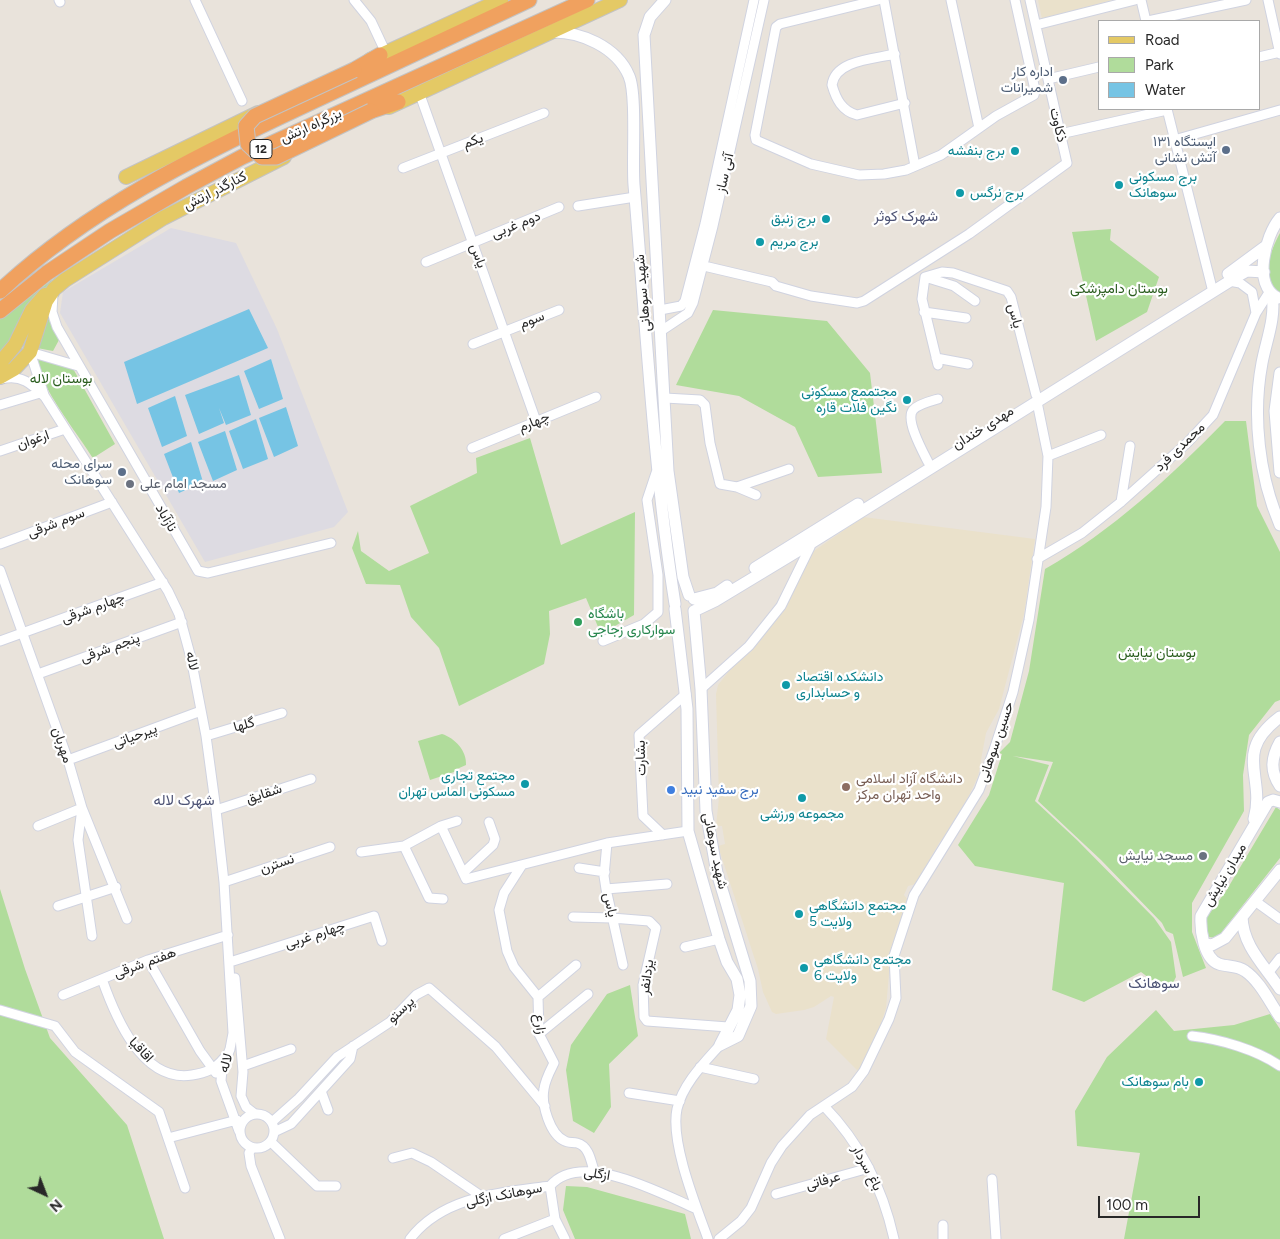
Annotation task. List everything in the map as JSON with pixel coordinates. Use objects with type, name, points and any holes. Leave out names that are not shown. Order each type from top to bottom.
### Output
[{"type":"highway","name":"بزرگراه ارتش","points":[[0,291],[56,243],[133,192],[161,168],[241,135],[529,0]]},
{"type":"highway","name":"بزرگراه ارتش","points":[[0,311],[47,273],[110,231],[242,157],[587,0]]},
{"type":"highway","points":[[383,54],[354,70],[255,116],[246,126],[248,144],[262,157],[276,157],[371,111],[398,102]]},
{"type":"main road","points":[[161,168],[126,177],[146,175],[161,168],[383,54],[501,0]]},
{"type":"main road","name":"کنارگذر ارتش","points":[[0,378],[14,369],[30,352],[43,310],[54,290],[88,264],[138,233],[216,189],[419,92],[620,0]]},
{"type":"main road","name":"شهید سوهانی","points":[[665,0],[650,17],[644,35],[648,139],[660,310],[668,471],[683,577],[691,597]]},
{"type":"main road","name":"شهید سوهانی","points":[[551,32],[567,33],[594,42],[610,52],[623,65],[631,81],[635,197],[656,473],[686,694],[689,757],[688,830],[719,939],[727,962],[737,979],[740,995],[738,1010],[720,1045]]},
{"type":"main road","points":[[633,138],[648,139]]},
{"type":"main road","points":[[133,192],[146,175]]},
{"type":"main road","points":[[138,233],[158,209],[199,180]]},
{"type":"main road","points":[[1280,218],[1272,230],[1266,246],[1264,272],[1274,295],[1274,309],[1262,365],[1258,400],[1258,435],[1265,476],[1280,526]]},
{"type":"main road","name":"مهدی خندان","points":[[694,611],[721,598],[1212,288],[1266,246]]},
{"type":"main road","name":"مهدی خندان","points":[[1212,288],[1247,271],[1264,272]]},
{"type":"main road","points":[[0,363],[19,339],[37,302],[54,290]]},
{"type":"main road","points":[[1280,373],[1275,411],[1280,472]]},
{"type":"main road","name":"مهدی خندان","points":[[691,597],[717,592],[928,462],[1036,399]]},
{"type":"main road","points":[[656,473],[668,471]]},
{"type":"main road","points":[[679,596],[691,597],[696,605],[694,611],[689,615],[683,615],[675,607],[679,596]]},
{"type":"main road","name":"شهید سوهانی","points":[[694,611],[701,689],[706,811],[718,873],[750,980],[751,1006],[738,1036],[720,1045]]},
{"type":"main road","points":[[1250,833],[1257,809],[1252,768],[1254,749],[1265,731],[1280,717]]},
{"type":"main road","points":[[1280,742],[1272,763],[1273,773],[1280,786]]},
{"type":"main road","name":"میدان نیایش","points":[[1205,944],[1201,938],[1201,916],[1268,802],[1279,801]]},
{"type":"main road","points":[[1280,870],[1218,943],[1212,945],[1205,944],[1210,957],[1218,964],[1246,971],[1280,1017]]},
{"type":"main road","points":[[1242,917],[1243,932],[1251,948],[1280,989]]},
{"type":"street","points":[[195,0],[242,101]]},
{"type":"street","points":[[354,0],[371,22],[383,54]]},
{"type":"street","name":"آتی ساز","points":[[661,331],[691,309],[703,268],[709,225],[754,0]]},
{"type":"street","name":"آتی ساز","points":[[660,310],[683,304],[709,225],[764,0]]},
{"type":"street","points":[[878,0],[780,24],[776,27],[754,135],[761,143],[811,164],[859,175],[884,174],[915,166],[941,155],[996,116],[1034,95],[1035,90],[1015,0]]},
{"type":"street","points":[[884,0],[905,103],[915,166]]},
{"type":"street","points":[[951,0],[979,128]]},
{"type":"street","name":"ذکاوت","points":[[703,268],[770,287],[776,286],[811,296],[857,303],[864,301],[969,234],[1067,163],[1030,0]]},
{"type":"street","points":[[1036,25],[1135,0]]},
{"type":"street","points":[[1141,0],[1147,20]]},
{"type":"street","points":[[1152,20],[1246,0]]},
{"type":"street","points":[[1260,57],[1280,53],[1268,0]]},
{"type":"street","points":[[1026,50],[1041,47]]},
{"type":"street","points":[[895,54],[845,66],[834,74],[832,85],[842,107],[849,113],[857,114],[905,103]]},
{"type":"street","points":[[1048,79],[1098,67]]},
{"type":"street","name":"یاس","points":[[419,92],[536,421]]},
{"type":"street","points":[[1060,134],[1163,110]]},
{"type":"street","points":[[1167,110],[1212,288]]},
{"type":"street","points":[[1174,140],[1280,110]]},
{"type":"street","name":"یکم","points":[[403,168],[544,113]]},
{"type":"street","points":[[578,206],[635,197]]},
{"type":"street","name":"دوم غربی","points":[[426,262],[559,207]]},
{"type":"street","name":"یاس","points":[[925,277],[942,272],[953,273],[1007,291],[1011,297],[1036,399]]},
{"type":"street","points":[[968,364],[937,361],[922,299],[925,277],[954,286],[975,301]]},
{"type":"street","points":[[1229,281],[1240,283],[1252,292],[1256,314]]},
{"type":"street","name":"نازآباد","points":[[54,290],[53,316],[78,366],[198,571],[208,573],[331,543]]},
{"type":"street","name":"محمدی فرد","points":[[1037,559],[1082,533],[1121,502],[1187,443],[1213,416],[1256,314],[1274,295]]},
{"type":"street","name":"سوم","points":[[473,344],[559,310]]},
{"type":"street","points":[[924,312],[966,318]]},
{"type":"street","points":[[30,352],[78,366]]},
{"type":"street","name":"لاله","points":[[30,352],[42,395]]},
{"type":"street","name":"لاله","points":[[0,378],[22,379],[42,395],[163,582],[182,622],[206,736],[216,810],[224,882],[233,1033],[230,1049],[222,1069],[221,1081],[237,1120],[239,1131]]},
{"type":"street","points":[[0,406],[42,395]]},
{"type":"street","name":"چهارم","points":[[472,448],[596,397]]},
{"type":"street","points":[[665,398],[703,401],[718,482],[756,495]]},
{"type":"street","points":[[928,462],[912,427],[911,414],[915,408],[938,399]]},
{"type":"street","name":"حسین سوهانی","points":[[719,1239],[740,1221],[751,1208],[771,1162],[782,1146],[810,1115],[852,1086],[874,1054],[896,998],[894,956],[914,895],[979,790],[1013,692],[1029,620],[1046,507],[1048,456],[1036,399]]},
{"type":"street","name":"ارغوان","points":[[0,451],[65,429]]},
{"type":"street","points":[[1048,456],[1101,435]]},
{"type":"street","points":[[1121,502],[1130,446]]},
{"type":"street","points":[[737,487],[789,469]]},
{"type":"street","points":[[603,641],[644,624],[658,612],[658,575],[647,500],[656,473]]},
{"type":"street","name":"سوم شرقی","points":[[0,544],[112,502]]},
{"type":"street","points":[[701,689],[750,646],[780,606],[810,547]]},
{"type":"street","name":"مهربان","points":[[0,570],[68,760],[82,808],[128,919]]},
{"type":"street","name":"چهارم شرقی","points":[[0,641],[163,582]]},
{"type":"street","name":"پنجم شرقی","points":[[38,674],[182,622]]},
{"type":"street","name":"بشارت","points":[[663,835],[643,816],[639,735],[686,694]]},
{"type":"street","name":"پیرحیاتی","points":[[68,760],[201,711]]},
{"type":"street","name":"گلها","points":[[206,736],[282,714]]},
{"type":"street","name":"شقایق","points":[[216,810],[311,779]]},
{"type":"street","points":[[38,826],[82,808],[78,840],[92,936]]},
{"type":"street","points":[[361,852],[404,846],[440,826],[457,821]]},
{"type":"street","points":[[463,873],[493,845],[496,839],[489,822]]},
{"type":"street","points":[[440,826],[466,878],[607,843],[688,830]]},
{"type":"street","name":"یاس","points":[[607,843],[606,889],[623,966]]},
{"type":"street","points":[[404,846],[429,898],[443,899]]},
{"type":"street","name":"نسترن","points":[[224,882],[330,847]]},
{"type":"street","name":"زارع","points":[[522,865],[504,892],[499,910],[507,952],[514,966],[538,997],[539,1034],[554,1063],[544,1089],[544,1106]]},
{"type":"street","points":[[579,868],[605,872]]},
{"type":"street","points":[[606,889],[666,884]]},
{"type":"street","points":[[58,906],[116,887]]},
{"type":"street","points":[[1255,901],[1280,919]]},
{"type":"street","name":"چهارم غربی","points":[[230,962],[374,916],[382,941]]},
{"type":"street","points":[[573,918],[612,918]]},
{"type":"street","name":"یزدانفر","points":[[612,918],[649,921],[656,928],[643,985],[644,1017],[647,1021],[728,1027]]},
{"type":"street","name":"هفتم شرقی","points":[[63,995],[148,960],[228,935]]},
{"type":"street","points":[[685,947],[719,939]]},
{"type":"street","points":[[1269,972],[1280,958]]},
{"type":"street","points":[[148,960],[200,1051],[221,1081]]},
{"type":"street","name":"لاله","points":[[230,962],[233,967],[243,1066],[242,1096],[246,1107],[255,1114]]},
{"type":"street","points":[[538,997],[576,965]]},
{"type":"street","name":"اقاقیا","points":[[102,979],[120,1023],[146,1058],[163,1070],[178,1075],[190,1076],[213,1069]]},
{"type":"street","name":"پرستو","points":[[272,1122],[299,1098],[337,1057],[390,1022],[416,995],[429,988],[470,1021],[496,1047],[544,1106]]},
{"type":"street","points":[[539,1034],[588,994]]},
{"type":"street","points":[[0,1010],[55,1026],[75,1052],[159,1112],[184,1188]]},
{"type":"street","points":[[1192,1036],[1222,1040],[1269,1058],[1280,1066]]},
{"type":"street","name":"شهید سوهانی","points":[[708,1239],[678,1145],[675,1123],[684,1090],[700,1067],[720,1045]]},
{"type":"street","points":[[274,1132],[291,1124],[350,1059],[353,1046]]},
{"type":"street","points":[[213,1069],[230,1049]]},
{"type":"street","points":[[243,1066],[291,1050]]},
{"type":"street","points":[[200,1051],[214,1060],[224,1058]]},
{"type":"street","points":[[700,1067],[754,1079]]},
{"type":"street","points":[[321,1091],[328,1110]]},
{"type":"street","points":[[629,1093],[680,1101]]},
{"type":"street","points":[[544,1106],[557,1134],[565,1141],[579,1144],[586,1150],[594,1172]]},
{"type":"street","name":"باغ سردار","points":[[824,1106],[847,1132],[869,1168],[881,1192],[894,1239]]},
{"type":"street","points":[[255,1114],[264,1115],[272,1122],[274,1132],[271,1142],[262,1148],[252,1148],[243,1142],[239,1131],[243,1120],[255,1114]]},
{"type":"street","points":[[168,1138],[237,1120]]},
{"type":"street","points":[[271,1142],[318,1186],[336,1186]]},
{"type":"street","points":[[252,1148],[249,1153],[251,1166],[280,1239]]},
{"type":"street","points":[[393,1158],[412,1153],[432,1162],[481,1196]]},
{"type":"street","name":"عرفاتی","points":[[776,1194],[869,1168]]},
{"type":"street","name":"ازگلی","points":[[550,1186],[557,1178],[573,1171],[594,1172],[626,1180],[697,1209]]},
{"type":"street","points":[[992,1180],[996,1239]]},
{"type":"street","points":[[550,1186],[555,1219],[565,1239]]},
{"type":"street","name":"سوهانک ازگلی","points":[[410,1239],[420,1226],[431,1217],[481,1196],[550,1186]]},
{"type":"street","points":[[504,1239],[555,1219]]},
{"type":"street","points":[[943,1225],[943,1239]]},
{"type":"shaded area","points":[[1038,0],[1113,0],[1042,19]]},
{"type":"shaded area","points":[[171,228],[236,243],[277,329],[348,512],[334,527],[205,562],[60,313],[63,292]]},
{"type":"shaded area","name":"دانشگاه آزاد اسلامی واحد تهران مرکز","points":[[863,517],[1035,539],[1024,614],[999,709],[986,733],[978,776],[956,824],[939,843],[916,884],[908,886],[904,895],[909,901],[901,919],[890,962],[886,1008],[874,1045],[860,1073],[826,1039],[834,997],[831,996],[814,1007],[804,1010],[776,1014],[772,1012],[763,992],[758,969],[718,846],[725,844],[722,826],[716,826],[719,798],[716,694],[718,685],[734,665],[761,639],[786,606],[811,553]]},
{"type":"green space","name":"بوستان دامپزشکی","points":[[1111,229],[1110,240],[1159,277],[1147,312],[1096,341],[1072,232]]},
{"type":"green space","points":[[1280,233],[1280,295],[1270,281],[1269,264],[1270,256]]},
{"type":"green space","points":[[56,277],[59,281],[0,356],[0,319]]},
{"type":"green space","points":[[713,310],[827,321],[870,373],[882,473],[818,477],[795,427],[739,396],[676,385]]},
{"type":"green space","points":[[48,318],[59,340],[53,351],[37,348]]},
{"type":"green space","name":"بوستان لاله","points":[[37,358],[71,365],[115,444],[93,458],[50,394],[38,368]]},
{"type":"green space","name":"بوستان نیایش","points":[[1225,421],[1246,421],[1257,506],[1280,552],[1280,700],[1275,702],[1249,735],[1243,775],[1244,811],[1192,903],[1192,932],[1206,968],[1183,977],[1173,934],[1166,931],[1162,923],[1101,860],[1038,801],[1053,762],[1013,756],[1049,765],[1035,801],[1077,840],[1154,918],[1171,942],[1176,977],[1168,992],[1141,972],[1084,1002],[1052,990],[1064,883],[975,866],[958,845],[989,795],[1002,754],[999,753],[1010,742],[1029,671],[1045,569],[1094,538],[1140,502]]},
{"type":"green space","points":[[530,438],[561,545],[635,512],[634,615],[601,634],[586,598],[549,611],[550,634],[544,664],[459,706],[439,648],[411,617],[400,585],[366,584],[352,548],[358,531],[361,551],[389,571],[429,553],[410,506],[477,473],[476,458]]},
{"type":"green space","points":[[442,734],[456,742],[462,750],[466,765],[457,769],[457,771],[430,780],[418,741]]},
{"type":"green space","points":[[1276,807],[1280,810],[1280,858],[1217,938],[1209,937],[1206,926],[1207,917],[1226,891]]},
{"type":"green space","points":[[0,889],[25,969],[50,1038],[127,1125],[164,1239],[0,1239]]},
{"type":"green space","points":[[630,985],[638,1036],[609,1064],[611,1107],[594,1133],[573,1121],[566,1070],[571,1045],[607,994]]},
{"type":"green space","points":[[1156,1010],[1174,1031],[1234,1025],[1270,1014],[1280,1029],[1280,1239],[1124,1239],[1140,1153],[1077,1146],[1075,1111],[1107,1057]]},
{"type":"green space","points":[[566,1186],[587,1187],[685,1214],[691,1239],[575,1239],[563,1210]]},
{"type":"water","points":[[249,309],[268,348],[137,404],[124,362]]},
{"type":"water","points":[[271,359],[283,399],[259,409],[244,371]]},
{"type":"water","points":[[239,375],[251,415],[226,425],[219,408],[224,423],[199,434],[185,395]]},
{"type":"water","points":[[175,396],[187,436],[162,447],[148,408]]},
{"type":"water","points":[[286,407],[298,446],[274,457],[259,418]]},
{"type":"water","points":[[256,419],[268,459],[243,469],[229,431]]},
{"type":"water","points":[[225,431],[237,470],[213,481],[198,442]]},
{"type":"water","points":[[191,442],[203,482],[179,493],[164,454]]},
{"type":"place","name":"اداره کار شمیرانات","points":[[1063,80]]},
{"type":"place","name":"ایستگاه ۱۳۱ آتش نشانی","points":[[1226,150]]},
{"type":"place","name":"برج بنفشه","points":[[1015,151]]},
{"type":"place","name":"برج مسکونی سوهانک","points":[[1119,185]]},
{"type":"place","name":"برج نرگس","points":[[960,193]]},
{"type":"place","name":"برج زنبق","points":[[826,219]]},
{"type":"place","name":"برج مریم","points":[[760,242]]},
{"type":"place","name":"مجتممع مسکونی نگین فلات قاره","points":[[907,400]]},
{"type":"place","name":"سرای محله سوهانک","points":[[122,472]]},
{"type":"place","name":"مسجد امام علی","points":[[130,484]]},
{"type":"place","name":"باشگاه سواركاری زجاجی","points":[[578,622]]},
{"type":"place","name":"دانشکده اقتصاد و حسابداری","points":[[786,685]]},
{"type":"place","name":"مجتمع تجاری مسکونی الماس تهران","points":[[525,784]]},
{"type":"place","name":"دانشگاه آزاد اسلامی واحد تهران مرکز","points":[[846,787]]},
{"type":"place","name":"برج سفید نبید","points":[[671,790]]},
{"type":"place","name":"مجموعه ورزشی","points":[[802,798]]},
{"type":"place","name":"مسجد نیایش","points":[[1203,856]]},
{"type":"place","name":"مجتمع دانشگاهی ولایت 5","points":[[799,914]]},
{"type":"place","name":"مجتمع دانشگاهی ولایت 6","points":[[804,968]]},
{"type":"place","name":"بام سوهانک","points":[[1199,1082]]},
{"type":"district","name":"شهرک کوثر","points":[[906,217]]},
{"type":"district","name":"شهرک لاله","points":[[184,801]]},
{"type":"district","name":"سوهانک","points":[[1154,984]]}]
